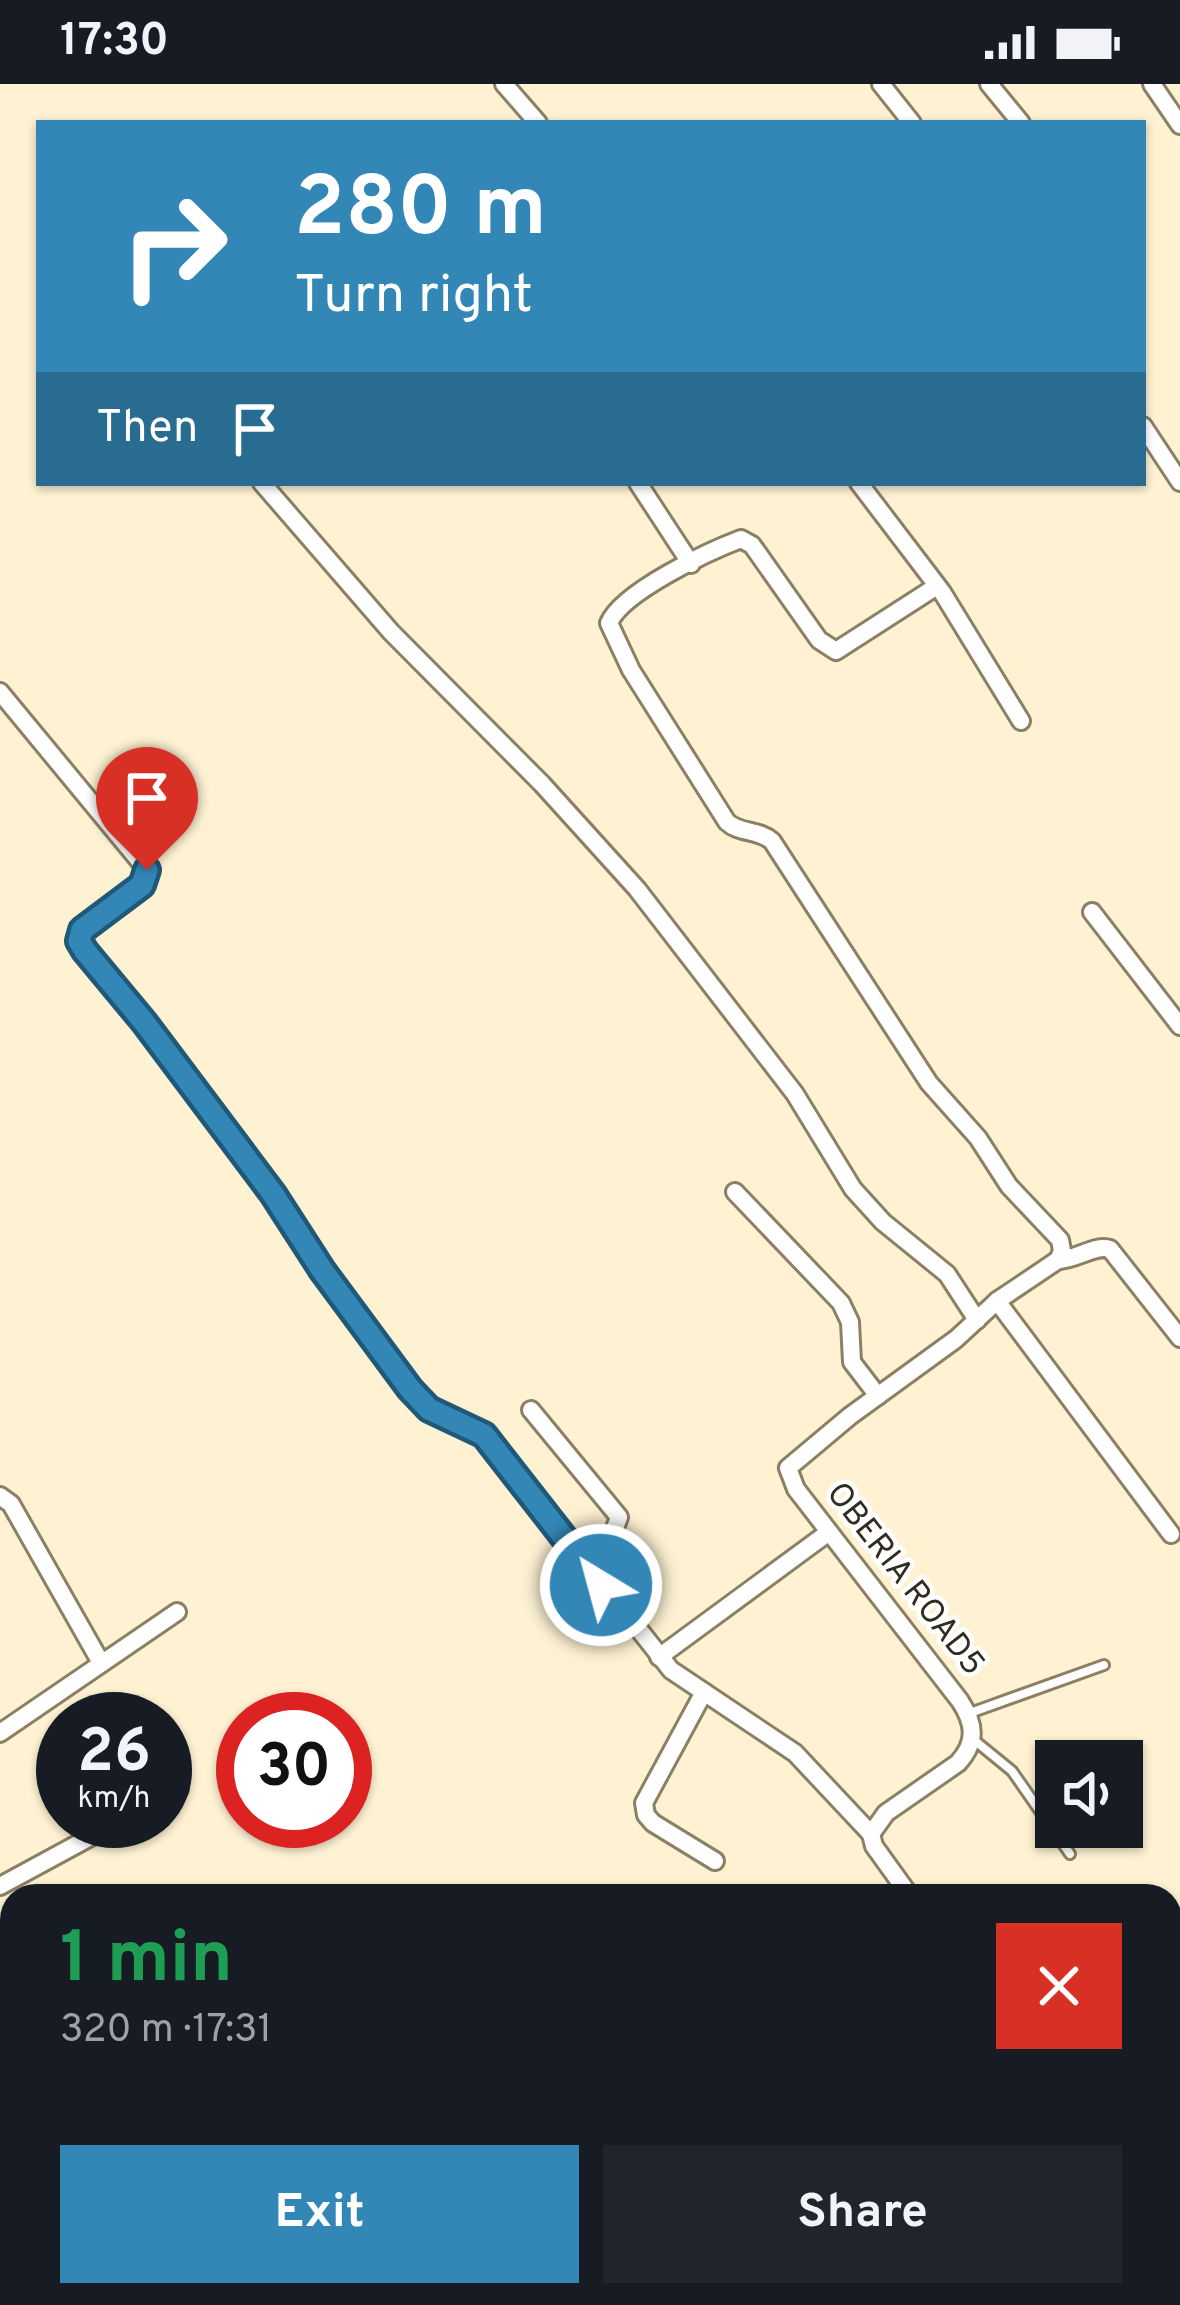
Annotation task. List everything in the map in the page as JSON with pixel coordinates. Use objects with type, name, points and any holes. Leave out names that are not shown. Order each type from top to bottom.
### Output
[{"type":"street","points":[[504,84],[535,120]]},
{"type":"street","points":[[881,84],[910,120]]},
{"type":"street","points":[[989,84],[1019,120]]},
{"type":"street","points":[[1152,84],[1180,125]]},
{"type":"street","points":[[1146,431],[1180,482]]},
{"type":"street","points":[[265,486],[391,632],[542,784],[637,889],[795,1094],[853,1189],[883,1222],[947,1274],[977,1320]]},
{"type":"street","points":[[640,486],[692,564]]},
{"type":"street","points":[[862,486],[937,586],[1021,721]]},
{"type":"street","points":[[937,586],[836,651],[819,640],[746,540],[692,564],[618,608],[609,623],[614,641],[727,822],[772,841],[929,1083],[978,1138],[1009,1186],[1054,1230],[1062,1251],[1058,1261]]},
{"type":"street","points":[[0,692],[147,870],[142,885],[82,930],[79,941],[273,1194],[410,1389],[429,1409],[484,1435],[658,1657],[795,1753],[871,1834],[874,1846],[901,1884]]},
{"type":"street","points":[[1092,912],[1180,1026]]},
{"type":"street","points":[[735,1192],[841,1303],[850,1322],[852,1362],[878,1396],[997,1301],[1058,1261],[1078,1258],[1098,1247],[1110,1249],[1180,1338]]},
{"type":"street","points":[[997,1301],[1171,1534]]},
{"type":"street","name":"OBERIA ROAD5","points":[[878,1396],[788,1468],[796,1489],[968,1714],[973,1740]]},
{"type":"street","points":[[531,1410],[619,1517],[614,1531],[579,1556]]},
{"type":"street","points":[[0,1496],[11,1504],[100,1661]]},
{"type":"street","points":[[658,1657],[829,1532]]},
{"type":"street","points":[[0,1733],[176,1612]]},
{"type":"street","points":[[704,1692],[644,1804],[653,1823],[715,1861]]},
{"type":"street","points":[[871,1834],[886,1814],[958,1763],[973,1740]]},
{"type":"street","points":[[4,1884],[70,1848]]},
{"type":"lane","points":[[968,1714],[1104,1665]]},
{"type":"lane","points":[[973,1740],[1012,1771],[1070,1854]]},
{"type":"route","points":[[147,870],[142,885],[82,930],[79,941],[85,951],[273,1194],[410,1389],[441,1417],[484,1435],[601,1585]]}]
